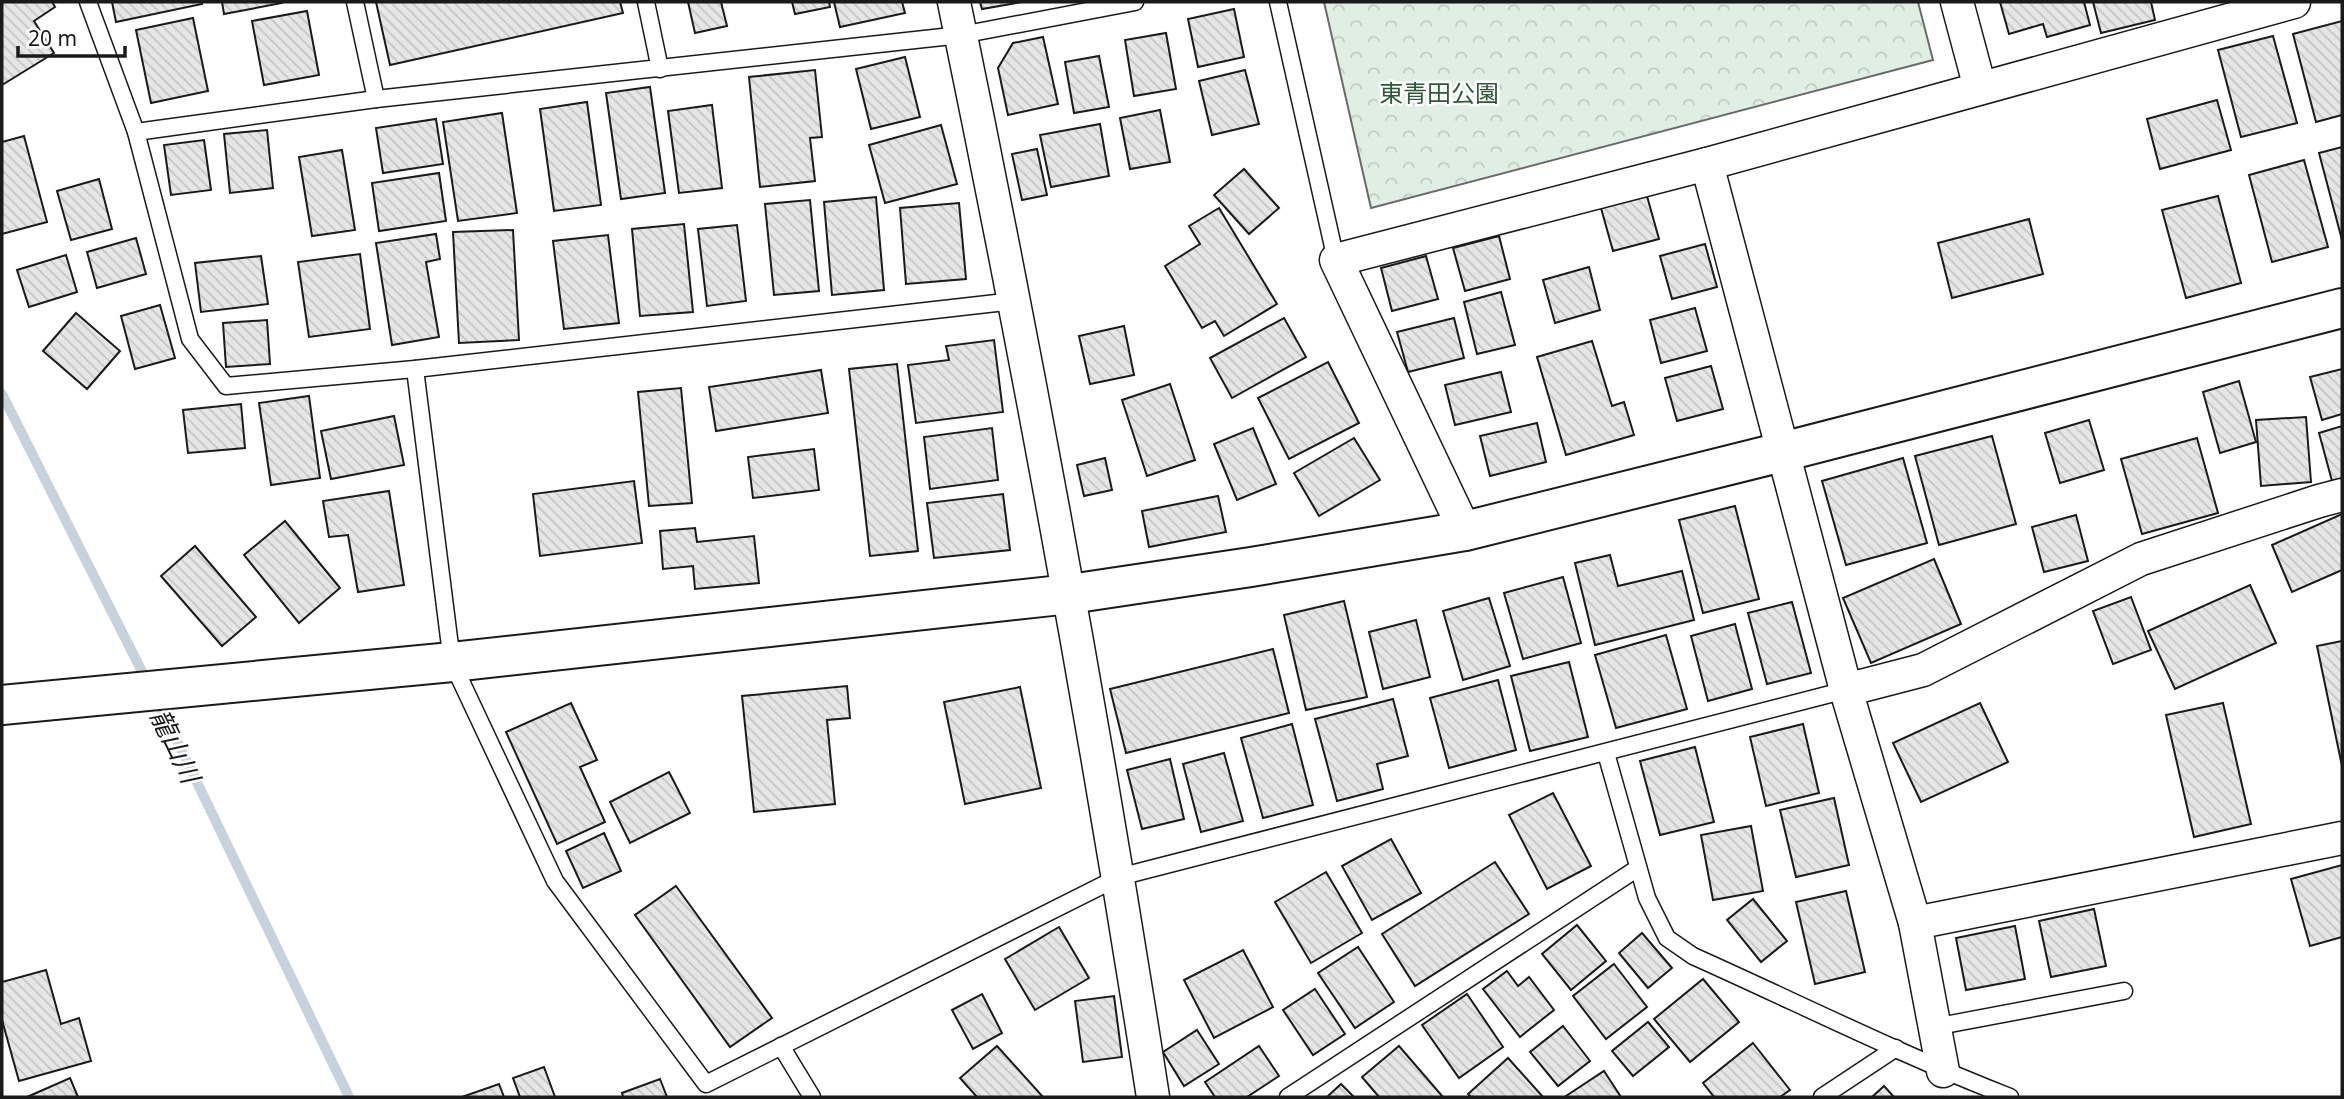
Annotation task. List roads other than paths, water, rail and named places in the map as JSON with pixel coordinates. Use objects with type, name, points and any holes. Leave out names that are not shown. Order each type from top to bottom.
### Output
[{"type":"street","points":[[954,2],[1070,594],[1119,877],[1153,1097]]},
{"type":"street","points":[[1957,2],[1980,88]]},
{"type":"street","points":[[1465,531],[1336,260],[1707,164],[1980,88],[2216,16],[2294,2]]},
{"type":"street","points":[[1707,164],[1846,690],[1915,923],[1943,1071]]},
{"type":"street","points":[[2,705],[452,662],[1070,594],[1465,531],[2342,308]]},
{"type":"street","points":[[1846,690],[1923,670],[2141,559],[2342,495]]},
{"type":"street","points":[[1915,923],[2342,838]]},
{"type":"lane","points":[[88,2],[136,132],[190,339],[226,386],[415,369],[1014,301]]},
{"type":"lane","points":[[355,2],[376,99]]},
{"type":"lane","points":[[646,2],[660,69]]},
{"type":"lane","points":[[136,132],[376,99],[961,35],[1135,2]]},
{"type":"lane","points":[[1278,2],[1336,260]]},
{"type":"lane","points":[[415,369],[452,662],[555,881],[706,1084],[1119,877],[1846,690]]},
{"type":"lane","points":[[1606,753],[1647,898],[1667,939],[1693,956],[1943,1071],[2010,1097]]},
{"type":"lane","points":[[1288,1097],[1638,868]]},
{"type":"lane","points":[[1934,1027],[2124,991]]},
{"type":"lane","points":[[781,1046],[812,1097]]},
{"type":"lane","points":[[1822,1097],[1896,1048]]},
{"type":"waterway","name":"龍山川","points":[[2,394],[177,741],[349,1097]]},
{"type":"park label","name":"東青田公園","points":[[1439,94]]}]
